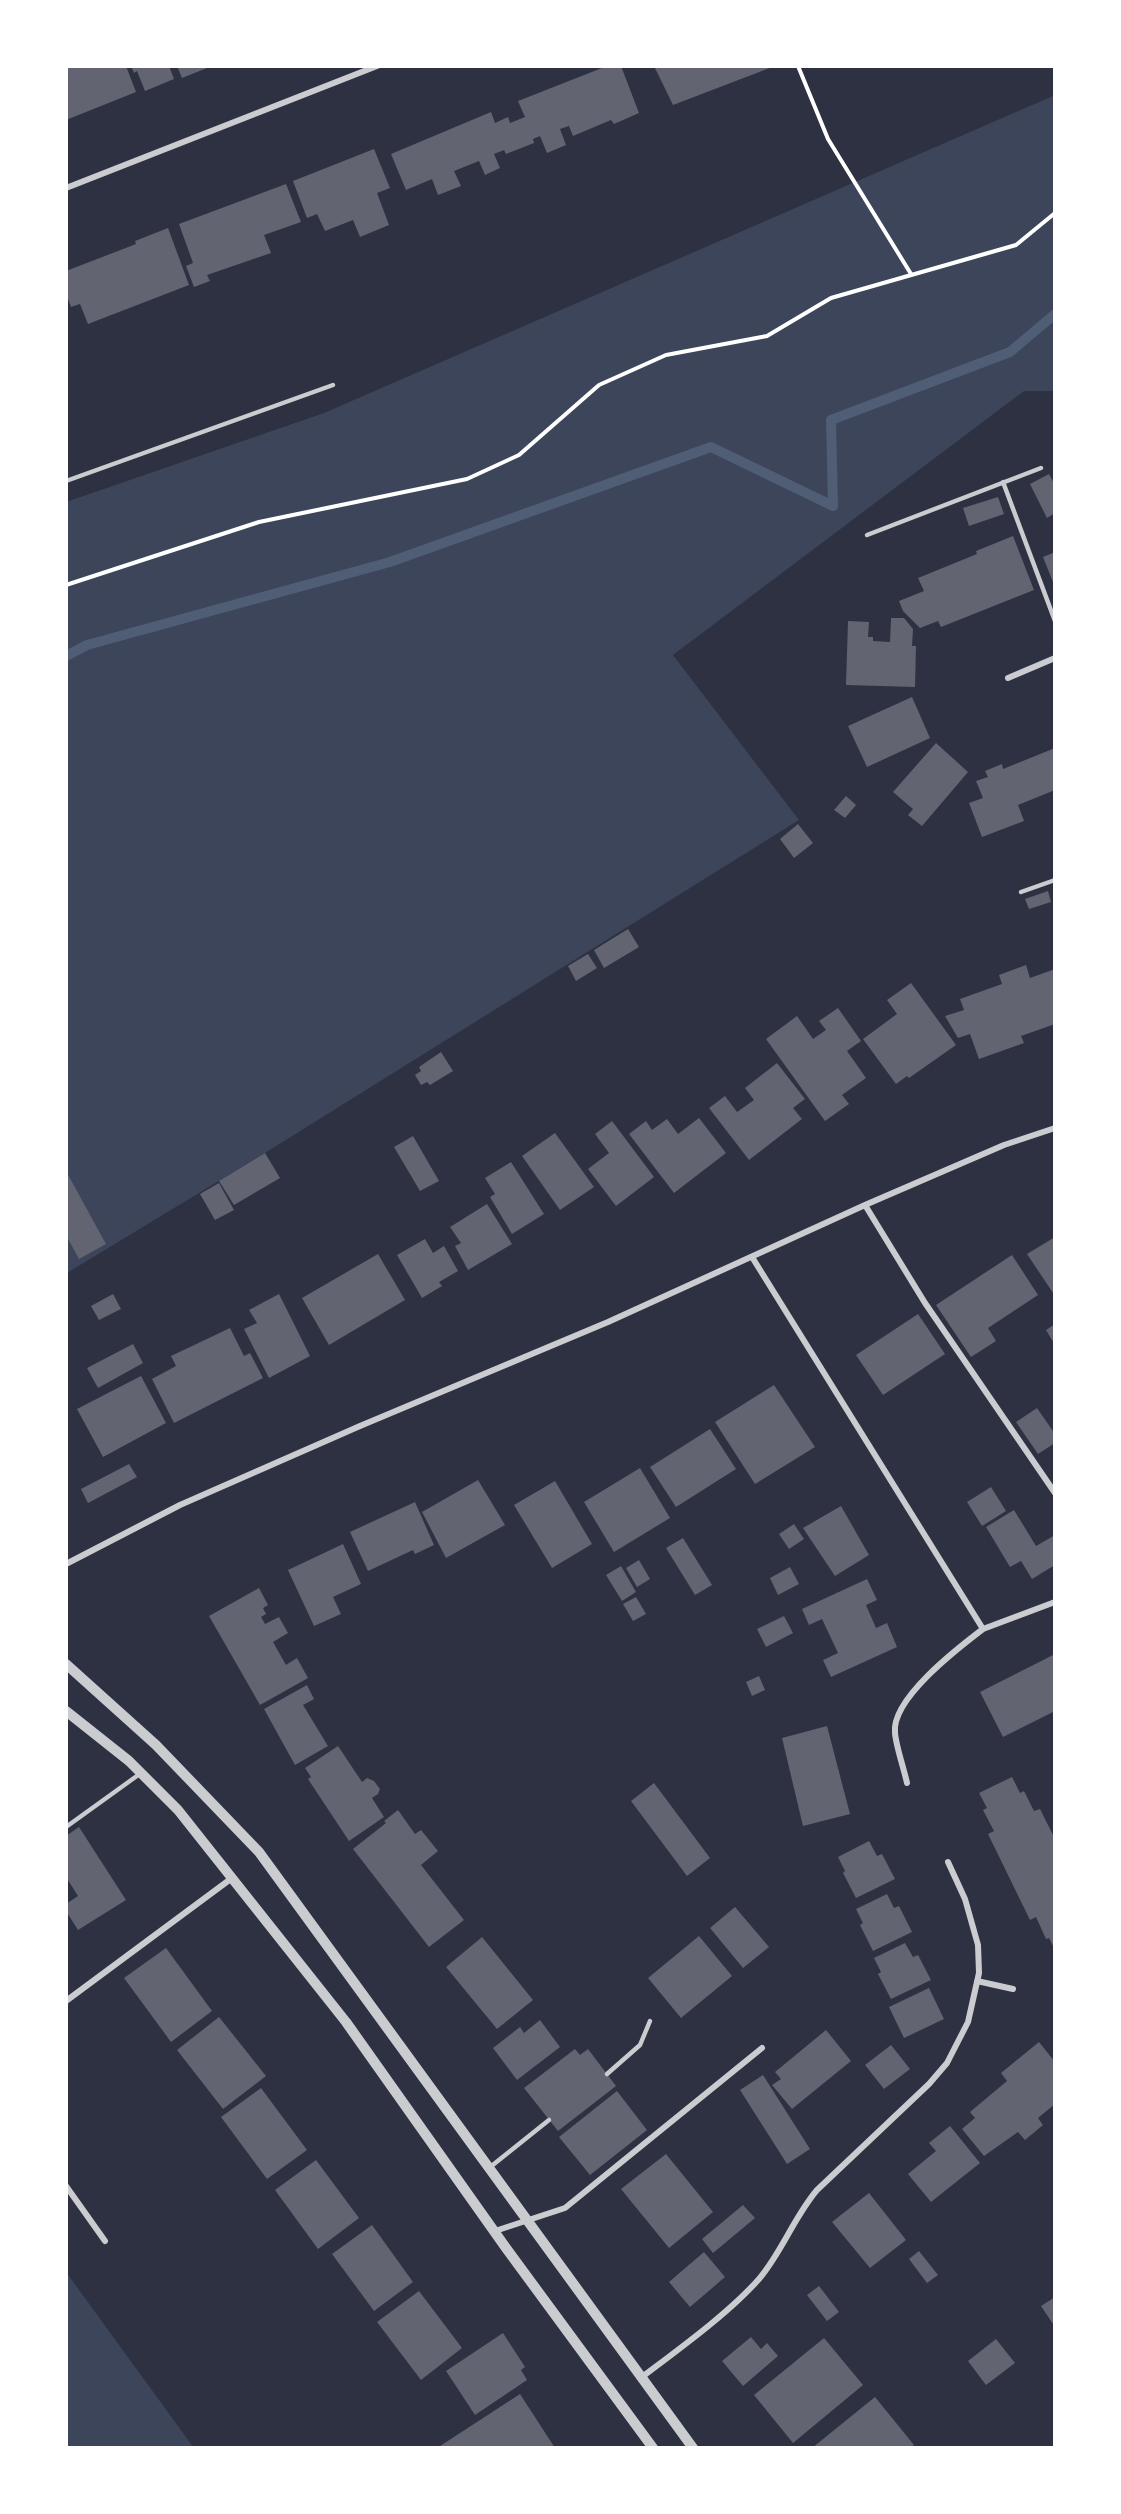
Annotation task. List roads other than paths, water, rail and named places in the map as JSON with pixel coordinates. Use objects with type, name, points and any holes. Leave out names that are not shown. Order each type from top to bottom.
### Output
[{"type":"street","points":[[66,188],[376,66]]},
{"type":"street","points":[[1008,678],[1055,658]]},
{"type":"street","points":[[66,1564],[180,1505],[360,1426],[608,1322],[865,1205],[1004,1145],[1055,1128]]},
{"type":"street","points":[[865,1205],[925,1303],[1055,1492]]},
{"type":"street","points":[[752,1257],[983,1629]]},
{"type":"street","points":[[907,1783],[894,1733],[897,1712],[939,1664],[983,1629],[1055,1602]]},
{"type":"street","points":[[66,1664],[156,1745],[259,1852],[693,2448]]},
{"type":"street","points":[[66,1711],[129,1761],[178,1810],[346,2022],[653,2448]]},
{"type":"street","points":[[642,2378],[746,2293],[776,2255],[804,2205],[817,2190],[929,2084],[947,2063],[968,2022],[977,1980],[978,1945],[965,1899],[948,1862]]},
{"type":"street","points":[[66,2001],[232,1878]]},
{"type":"street","points":[[977,1980],[1013,1989]]},
{"type":"street","points":[[495,2231],[565,2208],[762,2048]]},
{"type":"street","points":[[66,2186],[105,2241]]},
{"type":"lane","points":[[66,481],[333,385]]},
{"type":"lane","points":[[867,535],[1041,468]]},
{"type":"lane","points":[[1003,482],[1055,621]]},
{"type":"lane","points":[[1021,892],[1055,880]]},
{"type":"lane","points":[[66,1827],[141,1773]]},
{"type":"lane","points":[[607,2074],[640,2045],[650,2021]]},
{"type":"lane","points":[[489,2168],[549,2120]]},
{"type":"waterway","points":[[66,656],[87,645],[390,562],[711,447],[833,506],[831,420],[1010,352],[1055,314]]}]
